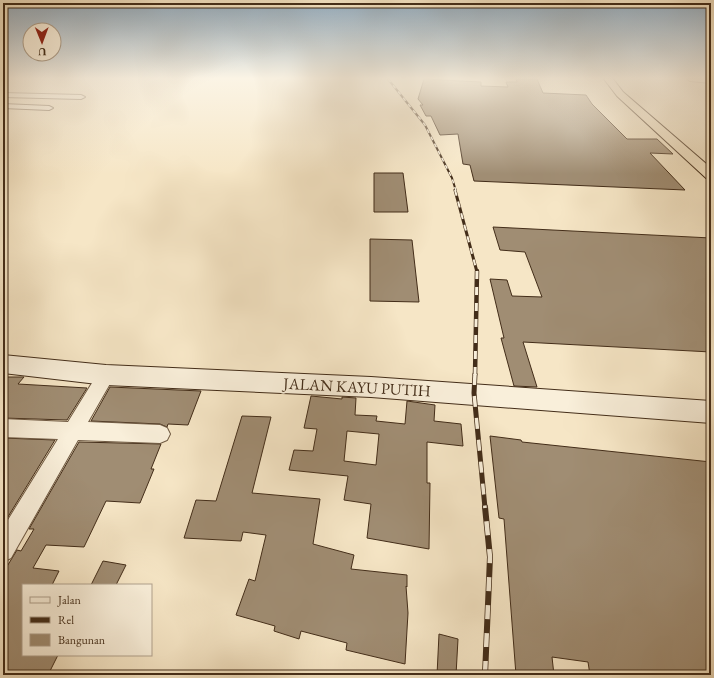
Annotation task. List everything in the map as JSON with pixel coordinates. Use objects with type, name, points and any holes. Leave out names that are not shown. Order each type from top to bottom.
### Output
[{"type":"highway","points":[[639,111],[711,175]]},
{"type":"highway","points":[[647,111],[711,166]]},
{"type":"street","name":"JALAN KAYU PUTIH","points":[[3,364],[106,375],[450,392],[711,412]]},
{"type":"street","points":[[5,542],[106,375]]},
{"type":"street","points":[[3,428],[160,434]]},
{"type":"building","points":[[423,111],[599,111],[627,139],[657,139],[673,154],[650,153],[685,190],[474,181],[470,165],[463,164],[458,134],[440,135],[431,116],[426,116]]},
{"type":"building","points":[[374,173],[403,173],[408,212],[374,212]]},
{"type":"building","points":[[493,227],[711,238],[711,352],[523,342],[537,387],[514,386],[501,338],[504,338],[490,279],[507,280],[512,296],[542,297],[525,252],[500,250]]},
{"type":"building","points":[[370,239],[412,240],[419,302],[370,301]]},
{"type":"building","points":[[3,377],[24,377],[18,384],[87,388],[67,420],[3,418]]},
{"type":"building","points":[[110,387],[201,391],[188,425],[168,424],[167,427],[160,424],[91,421]]},
{"type":"building","points":[[311,396],[342,399],[342,397],[356,398],[355,415],[377,416],[376,421],[405,424],[407,401],[435,405],[434,421],[461,424],[463,446],[427,442],[427,483],[430,483],[429,549],[367,538],[371,504],[344,500],[348,476],[289,470],[294,450],[313,451],[317,429],[304,428]],"holes":[[[347,431],[379,434],[376,465],[344,461]]]},
{"type":"building","points":[[242,416],[271,417],[252,493],[320,499],[313,544],[354,555],[351,569],[407,575],[407,587],[406,586],[408,613],[405,664],[346,650],[347,643],[301,631],[299,639],[274,631],[275,626],[236,615],[249,579],[255,581],[266,535],[243,532],[241,541],[184,538],[196,500],[216,501]]},
{"type":"building","points":[[490,436],[521,440],[522,442],[711,462],[711,675],[590,675],[588,662],[552,657],[554,675],[516,675],[504,519],[499,518]]},
{"type":"building","points":[[3,438],[55,440],[3,525]]},
{"type":"building","points":[[79,442],[161,444],[151,469],[154,469],[140,503],[106,501],[84,547],[46,545],[33,568],[59,571],[52,584],[22,584],[22,656],[58,656],[48,675],[3,675],[3,573],[17,550],[21,551],[34,529],[29,529]]},
{"type":"building","points":[[103,561],[126,565],[116,584],[92,584]]},
{"type":"building","points":[[439,634],[458,639],[456,675],[437,675]]},
{"type":"railway","points":[[413,111],[425,125],[452,178],[456,191]]},
{"type":"railway","points":[[455,190],[477,272]]},
{"type":"railway","points":[[475,375],[477,272]]},
{"type":"railway","points":[[475,374],[474,393],[485,508]]},
{"type":"railway","points":[[485,507],[490,557],[485,675]]}]
